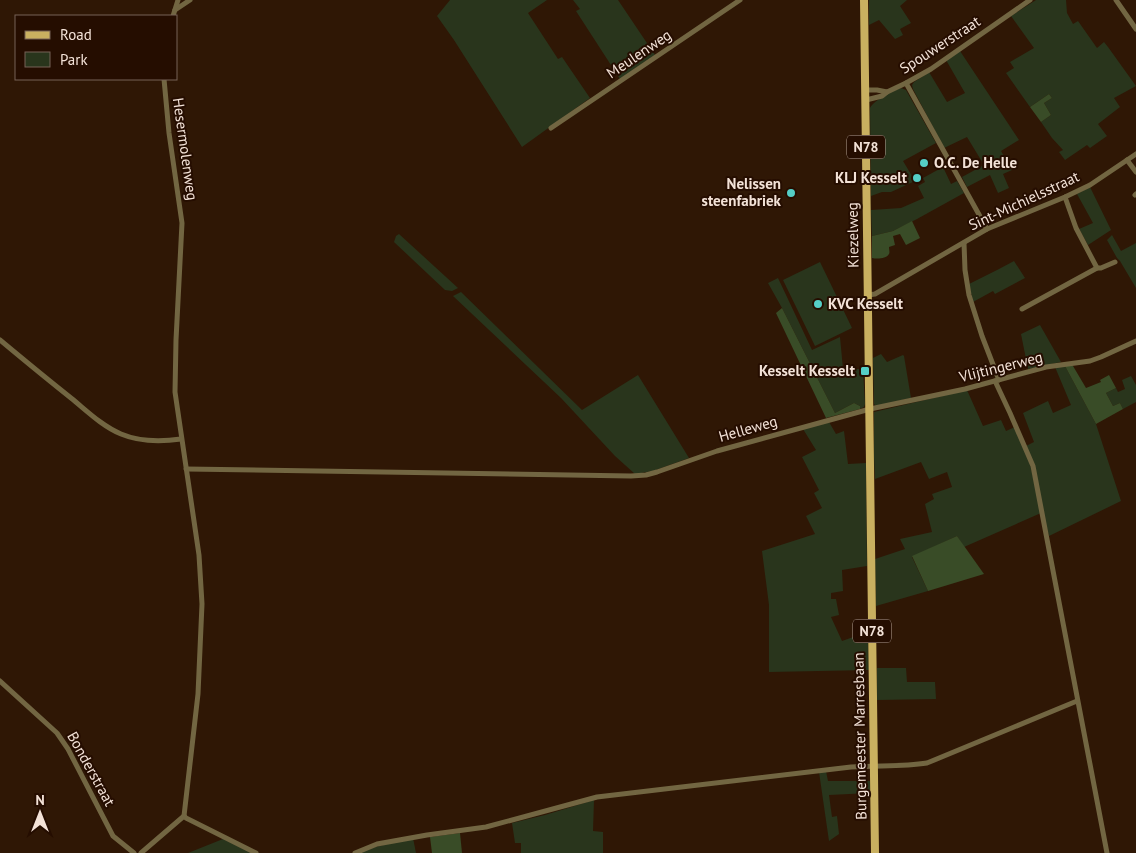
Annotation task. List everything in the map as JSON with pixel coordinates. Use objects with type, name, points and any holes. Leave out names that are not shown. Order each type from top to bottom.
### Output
[{"type":"main road","name":"Kiezelweg","points":[[864,0],[870,409]]},
{"type":"main road","name":"Burgemeester Marresbaan","points":[[870,409],[875,853]]},
{"type":"street","points":[[173,15],[178,0]]},
{"type":"street","points":[[175,10],[190,0]]},
{"type":"street","name":"Meulenweg","points":[[551,128],[740,0]]},
{"type":"street","name":"Spouwerstraat","points":[[866,100],[882,96],[931,69],[1030,0]]},
{"type":"street","points":[[1116,0],[1136,29]]},
{"type":"street","name":"Hesermolenweg","points":[[164,80],[169,133],[182,223],[174,380],[199,556],[202,604],[198,694],[184,816]]},
{"type":"street","points":[[906,83],[987,229]]},
{"type":"street","points":[[866,90],[887,92]]},
{"type":"street","name":"Sint-Michielsstraat","points":[[868,295],[875,294],[987,229],[1090,185],[1136,154]]},
{"type":"street","points":[[1127,160],[1136,172]]},
{"type":"street","points":[[1064,197],[1076,228],[1097,268]]},
{"type":"street","points":[[964,243],[965,270],[969,295],[997,381],[1033,466],[1107,853]]},
{"type":"street","points":[[1022,309],[1097,268],[1115,262]]},
{"type":"street","points":[[0,340],[110,429],[142,440],[158,442],[181,439]]},
{"type":"street","name":"Vlijtingerweg","points":[[870,409],[965,389],[1046,367],[1090,360],[1136,341]]},
{"type":"street","name":"Helleweg","points":[[186,469],[646,475],[717,451],[870,409]]},
{"type":"street","name":"Bonderstraat","points":[[0,681],[57,733],[68,749],[113,836],[134,853]]},
{"type":"street","points":[[355,853],[377,844],[486,827],[597,797],[852,767],[927,763],[1078,701]]},
{"type":"street","points":[[141,853],[184,816],[256,853]]},
{"type":"green space","points":[[450,0],[547,0],[528,13],[558,59],[562,57],[590,98],[522,147],[437,16]]},
{"type":"green space","points":[[573,0],[618,0],[655,55],[620,79],[576,11],[580,9]]},
{"type":"green space","points":[[869,0],[907,0],[900,6],[911,23],[900,29],[903,35],[895,39],[879,20],[869,25]]},
{"type":"green space","points":[[1036,0],[1066,0],[1067,13],[1073,24],[1078,21],[1097,48],[1104,42],[1136,86],[1114,98],[1120,107],[1098,124],[1107,136],[1090,148],[1087,145],[1065,160],[1059,152],[1063,150],[1041,122],[1051,115],[1044,103],[1052,98],[1049,94],[1030,107],[1006,73],[1014,68],[1010,62],[1034,48],[1011,16]]},
{"type":"green space","points":[[960,51],[1019,140],[1001,151],[1012,170],[1003,174],[1009,188],[998,193],[990,175],[967,187],[962,177],[984,165],[967,137],[944,148],[913,89],[912,85],[914,82],[929,72],[947,102],[965,93],[946,60]]},
{"type":"green space","points":[[901,88],[906,90],[936,143],[903,161],[915,181],[891,192],[882,192],[871,196],[870,108],[879,99]]},
{"type":"green space","points":[[1049,94],[1052,98],[1044,103],[1051,115],[1041,122],[1030,107]]},
{"type":"green space","points":[[943,167],[951,184],[957,181],[964,193],[893,231],[872,236],[871,210],[901,208],[924,198],[918,186],[925,182],[923,178]]},
{"type":"green space","points":[[1090,187],[1111,230],[1088,245],[1079,229],[1093,223],[1077,194]]},
{"type":"green space","points":[[912,221],[920,238],[906,245],[900,234],[893,236],[895,245],[889,247],[888,256],[872,258],[872,236],[893,231]]},
{"type":"green space","points":[[399,234],[458,288],[452,291],[445,290],[394,242]]},
{"type":"green space","points":[[1112,235],[1121,251],[1136,243],[1136,288],[1107,240]]},
{"type":"green space","points":[[1014,261],[1025,278],[995,294],[993,291],[973,302],[969,284]]},
{"type":"green space","name":"KVC Kesselt","points":[[820,262],[852,328],[815,346],[783,280]]},
{"type":"green space","points":[[778,278],[812,350],[840,337],[843,369],[863,369],[864,407],[860,409],[860,406],[854,403],[835,413],[768,283]]},
{"type":"green space","points":[[461,292],[582,410],[638,375],[689,458],[653,471],[635,474],[615,456],[561,398],[453,296]]},
{"type":"green space","points":[[782,308],[835,413],[854,403],[860,406],[860,409],[826,418],[776,313]]},
{"type":"green space","points":[[1040,325],[1061,362],[1028,369],[1021,334]]},
{"type":"green space","points":[[881,354],[887,362],[904,356],[911,398],[876,406],[874,404],[873,358]]},
{"type":"green space","points":[[1065,366],[1096,424],[1121,501],[1049,536],[1026,446],[1034,442],[1023,413],[1048,401],[1053,413],[1071,405],[1055,367]]},
{"type":"green space","points":[[1065,366],[1073,366],[1086,388],[1101,382],[1100,380],[1109,375],[1116,388],[1106,393],[1113,406],[1120,403],[1123,409],[1096,424]]},
{"type":"green space","points":[[1131,376],[1136,385],[1136,402],[1123,409],[1120,403],[1113,406],[1106,393],[1116,388],[1118,392],[1125,389],[1122,380]]},
{"type":"green space","points":[[967,390],[983,426],[1001,420],[1006,431],[1015,427],[1030,463],[1041,513],[964,547],[957,536],[912,557],[928,591],[876,606],[875,559],[905,549],[900,539],[932,532],[925,504],[934,499],[932,494],[952,487],[947,472],[929,479],[921,462],[875,479],[874,412]]},
{"type":"green space","points":[[829,422],[836,434],[844,431],[848,464],[866,463],[867,566],[842,570],[843,591],[831,593],[831,599],[836,599],[839,615],[831,617],[842,641],[859,635],[868,635],[869,670],[769,672],[769,605],[762,551],[815,534],[806,516],[822,508],[814,493],[819,490],[802,457],[816,450],[803,429]]},
{"type":"green space","points":[[957,536],[984,574],[928,591],[912,556]]},
{"type":"green space","points":[[877,668],[906,668],[907,682],[935,682],[936,699],[877,700]]},
{"type":"green space","points":[[826,771],[828,781],[870,781],[870,793],[829,795],[832,817],[837,816],[839,834],[829,841],[819,772]]},
{"type":"green space","points":[[594,800],[593,831],[603,832],[603,853],[521,853],[521,843],[515,843],[512,823]]},
{"type":"green space","points":[[460,833],[462,853],[432,853],[430,837]]},
{"type":"green space","points":[[413,838],[416,853],[359,853],[375,847]]},
{"type":"green space","points":[[223,839],[252,853],[188,853]]},
{"type":"place","name":"O.C. De Helle","points":[[924,163]]},
{"type":"place","name":"KLJ Kesselt","points":[[917,178]]},
{"type":"place","name":"Nelissen steenfabriek","points":[[791,193]]},
{"type":"place","name":"KVC Kesselt","points":[[818,304]]},
{"type":"place","name":"Kesselt Kesselt","points":[[865,371]]}]
